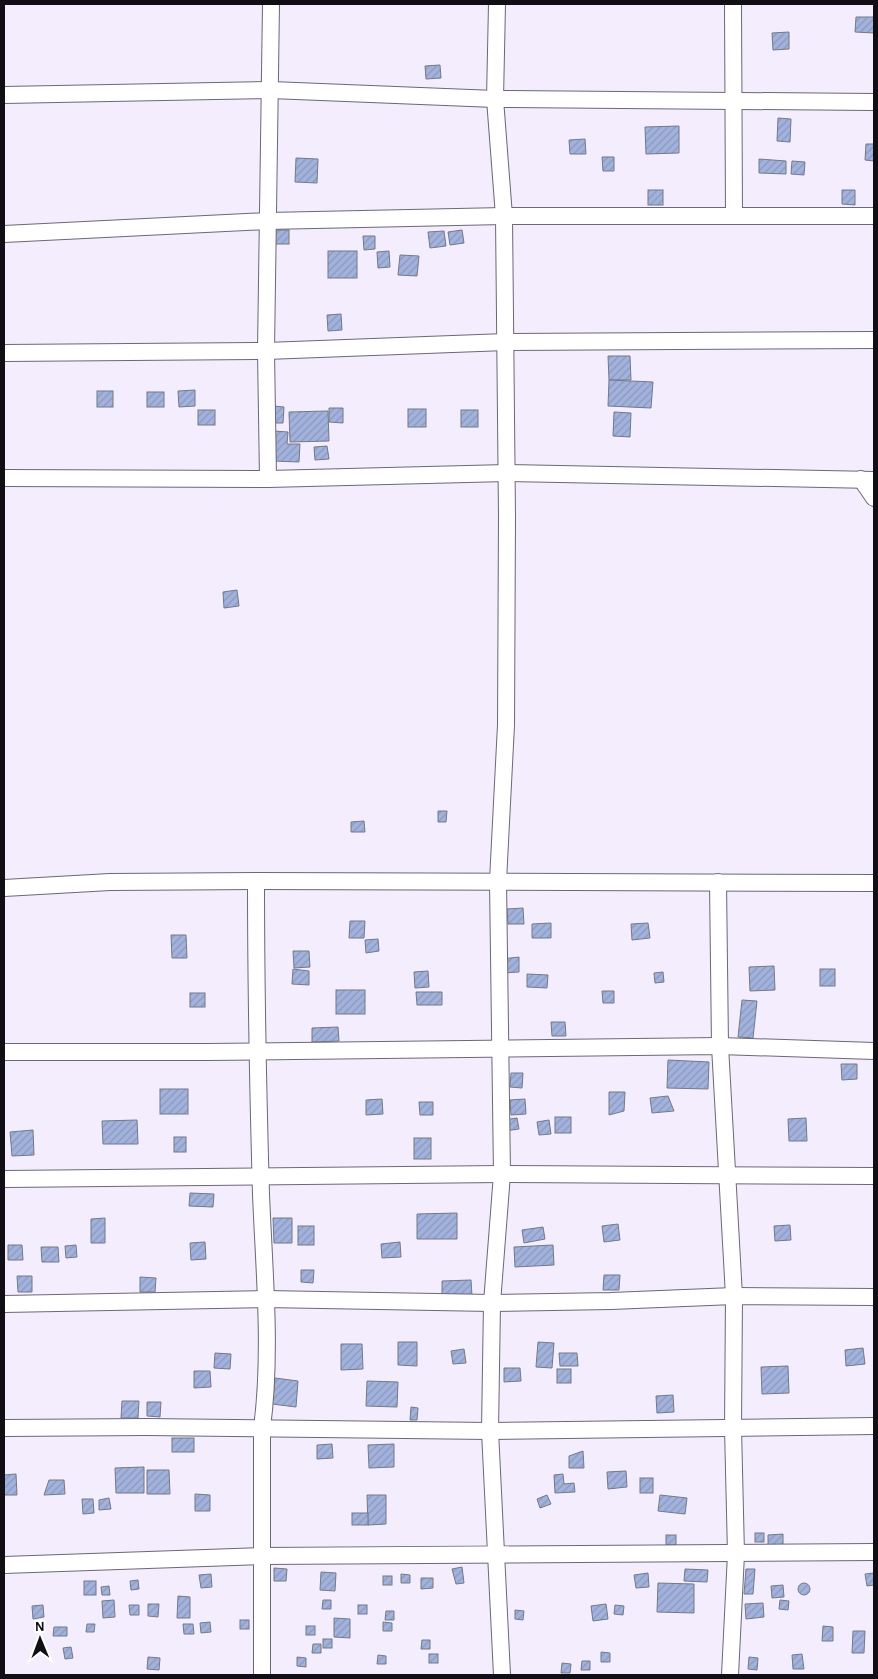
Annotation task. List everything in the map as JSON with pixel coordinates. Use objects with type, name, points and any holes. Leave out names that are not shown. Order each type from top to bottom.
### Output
[{"type":"street","points":[[268,479],[266,351],[271,4]]},
{"type":"street","points":[[497,4],[495,100],[504,216],[506,342],[506,725],[498,881],[502,1174],[492,1303],[490,1431],[502,1675]]},
{"type":"street","points":[[733,4],[734,216]]},
{"type":"street","points":[[4,95],[271,90],[495,100],[874,102]]},
{"type":"street","points":[[4,234],[267,221],[504,216],[874,216]]},
{"type":"street","points":[[4,353],[266,351],[506,342],[874,340]]},
{"type":"street","points":[[4,478],[268,479],[507,473],[868,480],[874,498]]},
{"type":"street","points":[[256,881],[256,1052],[265,1299],[266,1398],[262,1428],[262,1675]]},
{"type":"street","points":[[4,888],[110,882],[256,881],[874,883]]},
{"type":"street","points":[[718,882],[720,1046],[734,1296],[733,1428],[736,1554],[730,1675]]},
{"type":"street","points":[[4,1052],[256,1052],[720,1046],[874,1050]]},
{"type":"street","points":[[4,1179],[502,1174],[874,1176]]},
{"type":"street","points":[[4,1304],[265,1299],[492,1303],[611,1302],[734,1296],[874,1297]]},
{"type":"street","points":[[4,1428],[262,1428],[490,1431],[874,1426]]},
{"type":"street","points":[[4,1565],[262,1556],[874,1552]]},
{"type":"building","points":[[856,17],[874,17],[874,33],[855,32]]},
{"type":"building","points":[[789,32],[789,49],[773,50],[772,33]]},
{"type":"building","points":[[440,65],[441,78],[426,79],[425,66]]},
{"type":"building","points":[[778,118],[791,119],[790,142],[777,141]]},
{"type":"building","points":[[679,126],[679,153],[646,154],[645,127]]},
{"type":"building","points":[[585,139],[586,154],[570,154],[569,140]]},
{"type":"building","points":[[866,144],[874,144],[874,161],[865,160]]},
{"type":"building","points":[[602,157],[614,157],[614,171],[603,171]]},
{"type":"building","points":[[296,158],[318,159],[317,183],[295,182]]},
{"type":"building","points":[[759,159],[786,161],[786,174],[759,173]]},
{"type":"building","points":[[792,161],[805,162],[804,175],[791,174]]},
{"type":"building","points":[[648,190],[663,190],[663,205],[648,205]]},
{"type":"building","points":[[842,190],[855,190],[855,205],[842,204]]},
{"type":"building","points":[[273,230],[289,230],[289,244],[273,244]]},
{"type":"building","points":[[462,230],[464,243],[450,245],[448,232]]},
{"type":"building","points":[[444,231],[446,246],[430,248],[428,232]]},
{"type":"building","points":[[363,236],[375,236],[375,249],[364,250]]},
{"type":"building","points":[[328,251],[357,251],[357,278],[328,278]]},
{"type":"building","points":[[389,251],[390,267],[378,268],[377,252]]},
{"type":"building","points":[[400,255],[419,256],[417,276],[398,275]]},
{"type":"building","points":[[341,314],[342,330],[328,331],[327,315]]},
{"type":"building","points":[[608,356],[630,356],[631,380],[609,380]]},
{"type":"building","points":[[609,380],[653,382],[651,408],[608,406]]},
{"type":"building","points":[[195,390],[195,406],[179,407],[178,391]]},
{"type":"building","points":[[97,391],[113,391],[113,407],[97,407]]},
{"type":"building","points":[[147,392],[164,392],[164,407],[147,407]]},
{"type":"building","points":[[273,406],[284,407],[283,423],[273,423]]},
{"type":"building","points":[[329,408],[343,408],[343,423],[329,422]]},
{"type":"building","points":[[408,409],[426,409],[426,427],[408,427]]},
{"type":"building","points":[[198,410],[215,410],[215,425],[198,425]]},
{"type":"building","points":[[461,410],[478,410],[478,427],[461,427]]},
{"type":"building","points":[[328,411],[329,441],[290,442],[289,412]]},
{"type":"building","points":[[614,412],[631,413],[630,437],[613,436]]},
{"type":"building","points":[[274,431],[288,432],[287,444],[300,444],[299,462],[273,461]]},
{"type":"building","points":[[327,446],[329,459],[315,460],[314,447]]},
{"type":"building","points":[[237,590],[239,606],[224,608],[223,592]]},
{"type":"building","points":[[438,811],[447,811],[446,822],[438,822]]},
{"type":"building","points":[[364,821],[365,832],[351,832],[351,822]]},
{"type":"building","points":[[523,908],[524,924],[508,924],[507,909]]},
{"type":"building","points":[[350,921],[365,921],[364,938],[349,938]]},
{"type":"building","points":[[551,923],[551,938],[532,938],[532,924]]},
{"type":"building","points":[[648,923],[650,938],[632,940],[631,924]]},
{"type":"building","points":[[171,935],[186,935],[187,958],[172,958]]},
{"type":"building","points":[[378,939],[379,951],[366,953],[365,940]]},
{"type":"building","points":[[293,951],[309,951],[310,967],[294,968]]},
{"type":"building","points":[[519,957],[519,972],[503,973],[502,959]]},
{"type":"building","points":[[774,966],[775,990],[750,991],[749,967]]},
{"type":"building","points":[[293,969],[309,971],[309,985],[292,984]]},
{"type":"building","points":[[820,969],[835,969],[835,986],[820,986]]},
{"type":"building","points":[[428,971],[429,987],[415,988],[414,972]]},
{"type":"building","points":[[663,972],[664,982],[655,983],[654,973]]},
{"type":"building","points":[[527,974],[548,975],[547,988],[527,987]]},
{"type":"building","points":[[336,990],[365,990],[365,1014],[336,1014]]},
{"type":"building","points":[[602,991],[614,991],[614,1003],[603,1003]]},
{"type":"building","points":[[416,992],[442,992],[442,1005],[417,1005]]},
{"type":"building","points":[[190,993],[205,993],[205,1007],[190,1007]]},
{"type":"building","points":[[742,1000],[757,1001],[753,1038],[738,1037]]},
{"type":"building","points":[[551,1022],[565,1022],[566,1036],[552,1036]]},
{"type":"building","points":[[338,1027],[339,1041],[312,1042],[312,1028]]},
{"type":"building","points":[[668,1060],[709,1062],[708,1089],[667,1088]]},
{"type":"building","points":[[841,1064],[857,1064],[857,1079],[842,1080]]},
{"type":"building","points":[[511,1073],[523,1073],[522,1088],[510,1087]]},
{"type":"building","points":[[160,1089],[188,1089],[188,1114],[160,1114]]},
{"type":"building","points":[[609,1092],[625,1092],[624,1111],[609,1115]]},
{"type":"building","points":[[668,1096],[674,1111],[652,1113],[650,1098]]},
{"type":"building","points":[[382,1099],[383,1114],[366,1115],[366,1100]]},
{"type":"building","points":[[525,1099],[526,1114],[511,1115],[510,1100]]},
{"type":"building","points":[[419,1102],[433,1102],[433,1115],[420,1115]]},
{"type":"building","points":[[555,1117],[571,1117],[571,1133],[555,1133]]},
{"type":"building","points":[[517,1118],[519,1129],[505,1131],[504,1120]]},
{"type":"building","points":[[806,1118],[807,1141],[789,1141],[788,1119]]},
{"type":"building","points":[[137,1120],[138,1144],[103,1144],[102,1121]]},
{"type":"building","points":[[549,1120],[551,1134],[539,1135],[537,1122]]},
{"type":"building","points":[[33,1130],[34,1155],[12,1156],[10,1132]]},
{"type":"building","points":[[174,1137],[186,1137],[186,1152],[174,1152]]},
{"type":"building","points":[[414,1138],[431,1138],[431,1159],[414,1159]]},
{"type":"building","points":[[190,1193],[214,1194],[213,1207],[189,1206]]},
{"type":"building","points":[[457,1213],[457,1239],[417,1239],[417,1214]]},
{"type":"building","points":[[105,1218],[105,1243],[91,1243],[91,1219]]},
{"type":"building","points":[[273,1218],[292,1218],[292,1243],[274,1243]]},
{"type":"building","points":[[618,1224],[620,1240],[604,1242],[602,1226]]},
{"type":"building","points":[[790,1225],[791,1240],[775,1241],[774,1226]]},
{"type":"building","points":[[298,1226],[314,1226],[314,1245],[298,1245]]},
{"type":"building","points":[[543,1227],[545,1239],[524,1243],[522,1230]]},
{"type":"building","points":[[205,1242],[206,1259],[191,1260],[190,1243]]},
{"type":"building","points":[[400,1242],[401,1257],[382,1258],[381,1244]]},
{"type":"building","points":[[8,1245],[22,1245],[23,1260],[8,1260]]},
{"type":"building","points":[[76,1245],[77,1257],[66,1258],[65,1246]]},
{"type":"building","points":[[553,1245],[554,1265],[515,1267],[514,1247]]},
{"type":"building","points":[[41,1247],[58,1247],[59,1262],[42,1262]]},
{"type":"building","points":[[301,1270],[314,1270],[313,1283],[301,1282]]},
{"type":"building","points":[[604,1275],[620,1275],[619,1290],[603,1290]]},
{"type":"building","points":[[17,1276],[32,1276],[32,1292],[18,1292]]},
{"type":"building","points":[[140,1277],[156,1278],[155,1292],[140,1292]]},
{"type":"building","points":[[471,1280],[472,1296],[442,1296],[442,1281]]},
{"type":"building","points":[[398,1342],[417,1342],[417,1366],[398,1365]]},
{"type":"building","points":[[538,1342],[554,1343],[552,1368],[536,1367]]},
{"type":"building","points":[[341,1344],[362,1344],[363,1369],[341,1370]]},
{"type":"building","points":[[863,1348],[865,1364],[846,1366],[845,1350]]},
{"type":"building","points":[[464,1349],[466,1363],[453,1364],[451,1351]]},
{"type":"building","points":[[215,1353],[231,1354],[230,1369],[214,1368]]},
{"type":"building","points":[[559,1353],[577,1353],[578,1366],[560,1366]]},
{"type":"building","points":[[788,1366],[789,1393],[762,1394],[761,1367]]},
{"type":"building","points":[[504,1368],[520,1368],[521,1381],[504,1382]]},
{"type":"building","points":[[557,1369],[571,1369],[571,1383],[557,1383]]},
{"type":"building","points":[[194,1371],[210,1371],[211,1387],[194,1388]]},
{"type":"building","points":[[275,1378],[298,1381],[296,1407],[272,1404]]},
{"type":"building","points":[[367,1381],[398,1382],[397,1407],[366,1406]]},
{"type":"building","points":[[673,1395],[674,1412],[657,1413],[656,1396]]},
{"type":"building","points":[[122,1401],[139,1401],[138,1418],[121,1418]]},
{"type":"building","points":[[147,1402],[161,1402],[160,1417],[147,1416]]},
{"type":"building","points":[[411,1407],[418,1408],[417,1420],[410,1420]]},
{"type":"building","points":[[172,1438],[194,1438],[194,1452],[172,1452]]},
{"type":"building","points":[[332,1444],[333,1458],[317,1459],[317,1445]]},
{"type":"building","points":[[394,1444],[394,1467],[369,1468],[368,1445]]},
{"type":"building","points":[[583,1451],[584,1468],[569,1468],[569,1456]]},
{"type":"building","points":[[144,1467],[144,1493],[116,1493],[115,1468]]},
{"type":"building","points":[[147,1470],[169,1470],[170,1494],[147,1494]]},
{"type":"building","points":[[626,1471],[627,1487],[608,1489],[607,1472]]},
{"type":"building","points":[[16,1474],[17,1495],[4,1495],[4,1475]]},
{"type":"building","points":[[563,1474],[564,1484],[574,1483],[575,1492],[555,1493],[554,1475]]},
{"type":"building","points":[[640,1478],[653,1478],[653,1493],[640,1493]]},
{"type":"building","points":[[49,1480],[64,1480],[65,1494],[44,1495]]},
{"type":"building","points":[[195,1494],[210,1495],[210,1511],[195,1511]]},
{"type":"building","points":[[367,1495],[386,1495],[386,1524],[368,1525]]},
{"type":"building","points":[[547,1495],[551,1504],[540,1508],[537,1499]]},
{"type":"building","points":[[660,1495],[687,1498],[685,1514],[658,1511]]},
{"type":"building","points":[[109,1498],[111,1509],[99,1510],[99,1500]]},
{"type":"building","points":[[82,1499],[93,1499],[94,1513],[83,1514]]},
{"type":"building","points":[[352,1513],[368,1513],[368,1525],[352,1525]]},
{"type":"building","points":[[755,1533],[764,1533],[764,1542],[755,1542]]},
{"type":"building","points":[[783,1534],[783,1545],[768,1546],[768,1535]]},
{"type":"building","points":[[666,1535],[676,1535],[676,1545],[666,1545]]},
{"type":"building","points":[[462,1567],[464,1583],[456,1584],[452,1569]]},
{"type":"building","points":[[274,1568],[287,1569],[286,1581],[274,1581]]},
{"type":"building","points":[[685,1569],[708,1570],[707,1582],[684,1581]]},
{"type":"building","points":[[746,1569],[755,1569],[753,1594],[744,1594]]},
{"type":"building","points":[[321,1572],[336,1573],[335,1591],[320,1590]]},
{"type":"building","points":[[648,1573],[649,1587],[636,1588],[634,1575]]},
{"type":"building","points":[[874,1573],[874,1585],[867,1586],[865,1574]]},
{"type":"building","points":[[211,1574],[212,1587],[201,1588],[199,1575]]},
{"type":"building","points":[[401,1574],[410,1575],[410,1583],[401,1583]]},
{"type":"building","points":[[383,1576],[392,1576],[392,1585],[383,1585]]},
{"type":"building","points":[[421,1578],[433,1578],[433,1588],[421,1589]]},
{"type":"building","points":[[138,1580],[139,1589],[131,1590],[130,1581]]},
{"type":"building","points":[[84,1581],[96,1581],[96,1595],[84,1595]]},
{"type":"building","points":[[658,1583],[694,1584],[694,1613],[657,1612]]},
{"type":"building","points":[[802,1583],[806,1583],[810,1589],[806,1595],[802,1595],[798,1591],[798,1587]]},
{"type":"building","points":[[783,1585],[784,1597],[772,1598],[771,1586]]},
{"type":"building","points":[[109,1586],[110,1595],[102,1595],[101,1587]]},
{"type":"building","points":[[178,1596],[190,1597],[190,1618],[177,1618]]},
{"type":"building","points":[[114,1600],[115,1617],[103,1618],[102,1601]]},
{"type":"building","points":[[323,1600],[331,1600],[331,1609],[322,1609]]},
{"type":"building","points":[[780,1600],[789,1601],[788,1610],[779,1609]]},
{"type":"building","points":[[763,1603],[764,1617],[746,1619],[745,1604]]},
{"type":"building","points":[[148,1604],[159,1604],[158,1617],[148,1616]]},
{"type":"building","points":[[606,1604],[608,1619],[593,1621],[591,1606]]},
{"type":"building","points":[[43,1605],[44,1617],[33,1619],[32,1606]]},
{"type":"building","points":[[129,1605],[139,1605],[139,1615],[130,1615]]},
{"type":"building","points":[[358,1605],[367,1605],[367,1614],[358,1614]]},
{"type":"building","points":[[615,1605],[624,1606],[623,1615],[614,1614]]},
{"type":"building","points":[[515,1610],[524,1611],[523,1620],[515,1619]]},
{"type":"building","points":[[386,1611],[394,1611],[394,1620],[385,1620]]},
{"type":"building","points":[[334,1618],[350,1619],[350,1638],[334,1637]]},
{"type":"building","points":[[240,1620],[249,1620],[249,1629],[240,1629]]},
{"type":"building","points":[[210,1622],[211,1632],[201,1633],[200,1623]]},
{"type":"building","points":[[383,1622],[392,1623],[392,1631],[383,1631]]},
{"type":"building","points":[[87,1624],[95,1624],[94,1632],[86,1632]]},
{"type":"building","points":[[183,1624],[193,1624],[194,1634],[184,1634]]},
{"type":"building","points":[[306,1626],[315,1626],[315,1635],[306,1635]]},
{"type":"building","points":[[823,1626],[833,1627],[833,1641],[822,1641]]},
{"type":"building","points":[[54,1627],[67,1627],[67,1636],[53,1636]]},
{"type":"building","points":[[853,1631],[865,1631],[864,1653],[852,1653]]},
{"type":"building","points":[[323,1639],[332,1639],[332,1648],[323,1648]]},
{"type":"building","points":[[422,1640],[430,1640],[430,1649],[421,1649]]},
{"type":"building","points":[[313,1644],[321,1644],[321,1653],[312,1653]]},
{"type":"building","points":[[71,1647],[73,1658],[65,1659],[63,1648]]},
{"type":"building","points":[[601,1652],[610,1653],[610,1662],[601,1662]]},
{"type":"building","points":[[429,1654],[438,1654],[438,1663],[429,1663]]},
{"type":"building","points":[[802,1654],[804,1669],[793,1669],[792,1655]]},
{"type":"building","points":[[378,1655],[386,1656],[386,1664],[377,1664]]},
{"type":"building","points":[[148,1657],[160,1658],[159,1670],[147,1669]]},
{"type":"building","points":[[297,1657],[306,1658],[306,1667],[297,1666]]},
{"type":"building","points":[[749,1657],[758,1658],[757,1670],[748,1669]]},
{"type":"building","points":[[582,1661],[590,1661],[590,1670],[581,1670]]},
{"type":"building","points":[[562,1663],[571,1664],[570,1673],[561,1673]]}]
